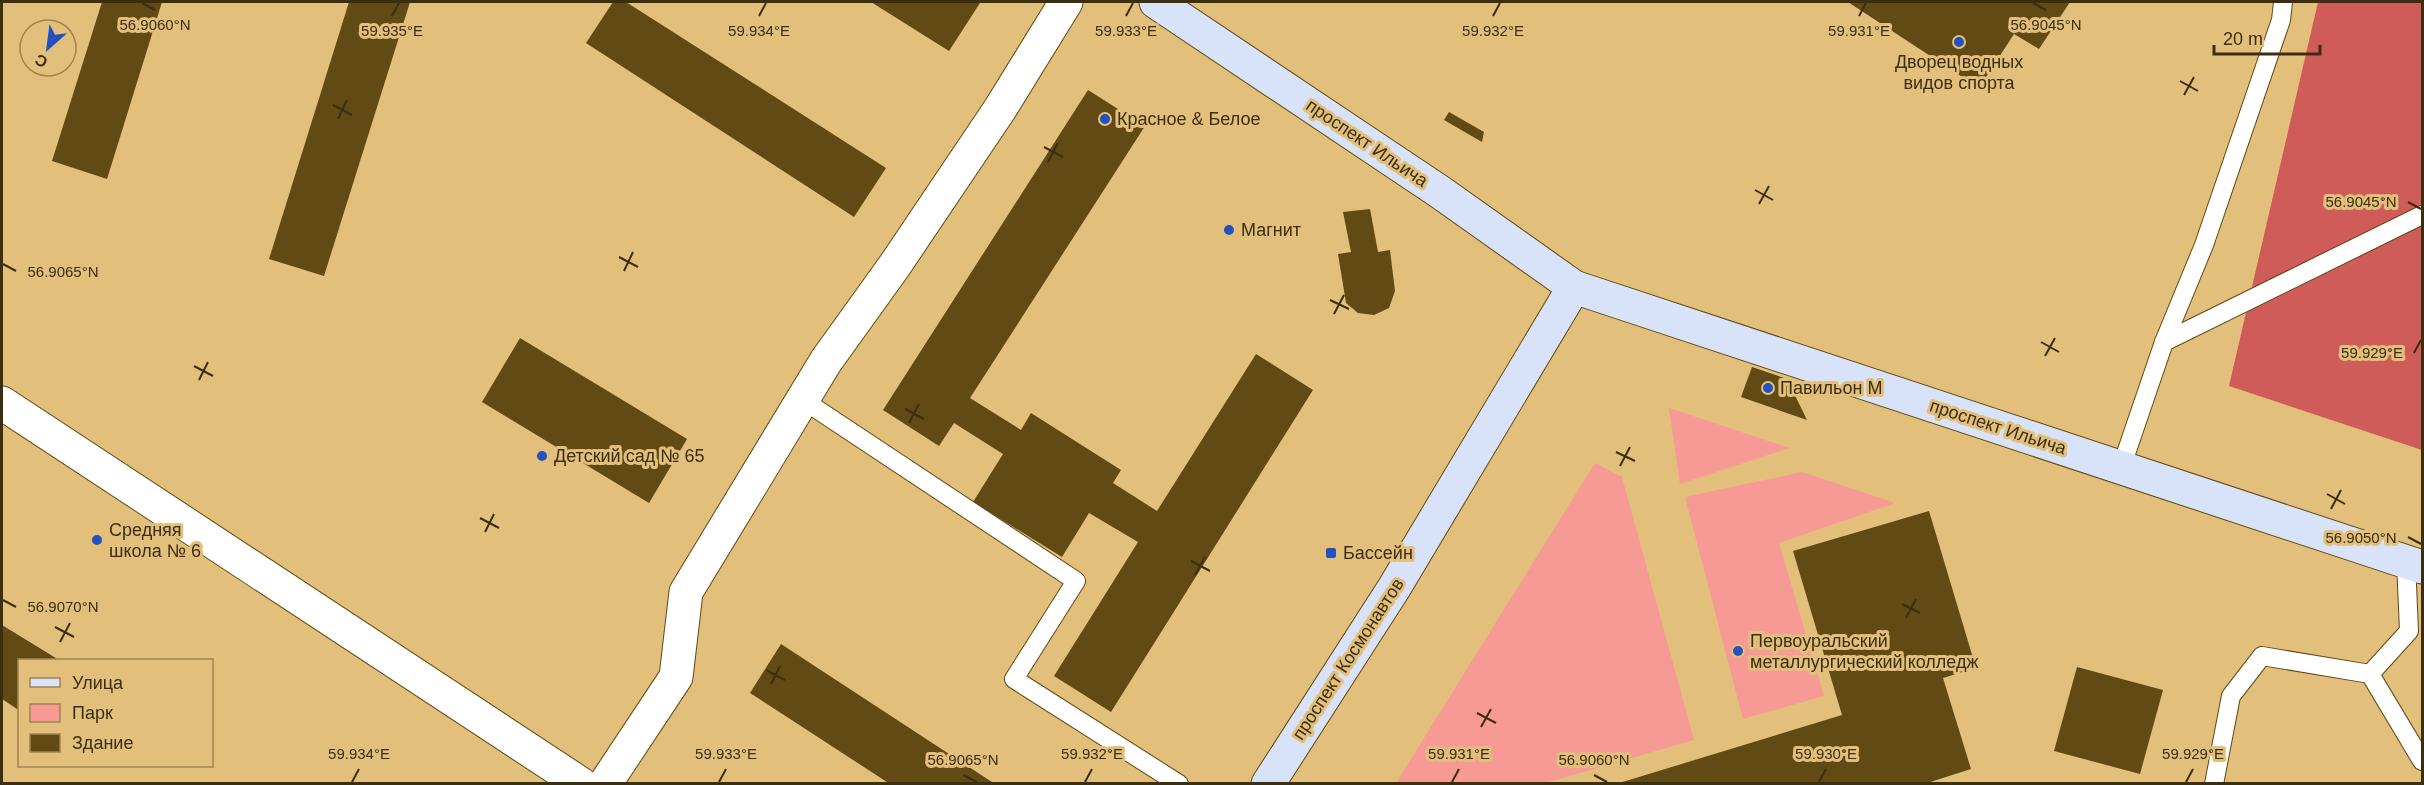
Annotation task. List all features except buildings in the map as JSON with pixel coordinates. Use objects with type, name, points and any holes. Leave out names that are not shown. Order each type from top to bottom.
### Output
[{"type":"main road","name":"проспект Ильича","points":[[1156,2],[1440,192],[1574,287],[2414,565]]},
{"type":"main road","name":"проспект Космонавтов","points":[[1268,783],[1394,588],[1539,350],[1574,287]]},
{"type":"street","points":[[605,783],[676,677],[686,592],[826,361],[895,266],[994,118],[1066,2]]},
{"type":"street","points":[[2,403],[581,783]]},
{"type":"lane","points":[[2121,468],[2164,342],[2204,245],[2281,20],[2283,2]]},
{"type":"lane","points":[[2164,342],[2422,215]]},
{"type":"lane","points":[[802,400],[1076,581],[1014,680],[1179,783]]},
{"type":"lane","points":[[2370,674],[2409,631],[2414,565]]},
{"type":"lane","points":[[2214,783],[2230,696],[2262,656],[2370,674],[2422,761]]},
{"type":"green space","points":[[1669,408],[1789,448],[1680,484]]},
{"type":"green space","points":[[1595,463],[1622,477],[1694,740],[1545,783],[1396,783]]},
{"type":"green space","points":[[1802,472],[1895,503],[1779,543],[1824,696],[1743,719],[1685,497]]},
{"type":"shaded area","points":[[2318,2],[2422,2],[2422,450],[2229,386]]},
{"type":"place","name":"Дворец водных видов спорта","points":[[1959,42]]},
{"type":"place","name":"Красное & Белое","points":[[1105,119]]},
{"type":"place","name":"Магнит","points":[[1229,230]]},
{"type":"place","name":"Павильон М","points":[[1768,388]]},
{"type":"place","name":"Детский сад № 65","points":[[542,456]]},
{"type":"place","name":"Средняя школа № 6","points":[[97,540]]},
{"type":"place","name":"Бассейн","points":[[1331,553]]},
{"type":"place","name":"Первоуральский металлургический колледж","points":[[1738,651]]}]
